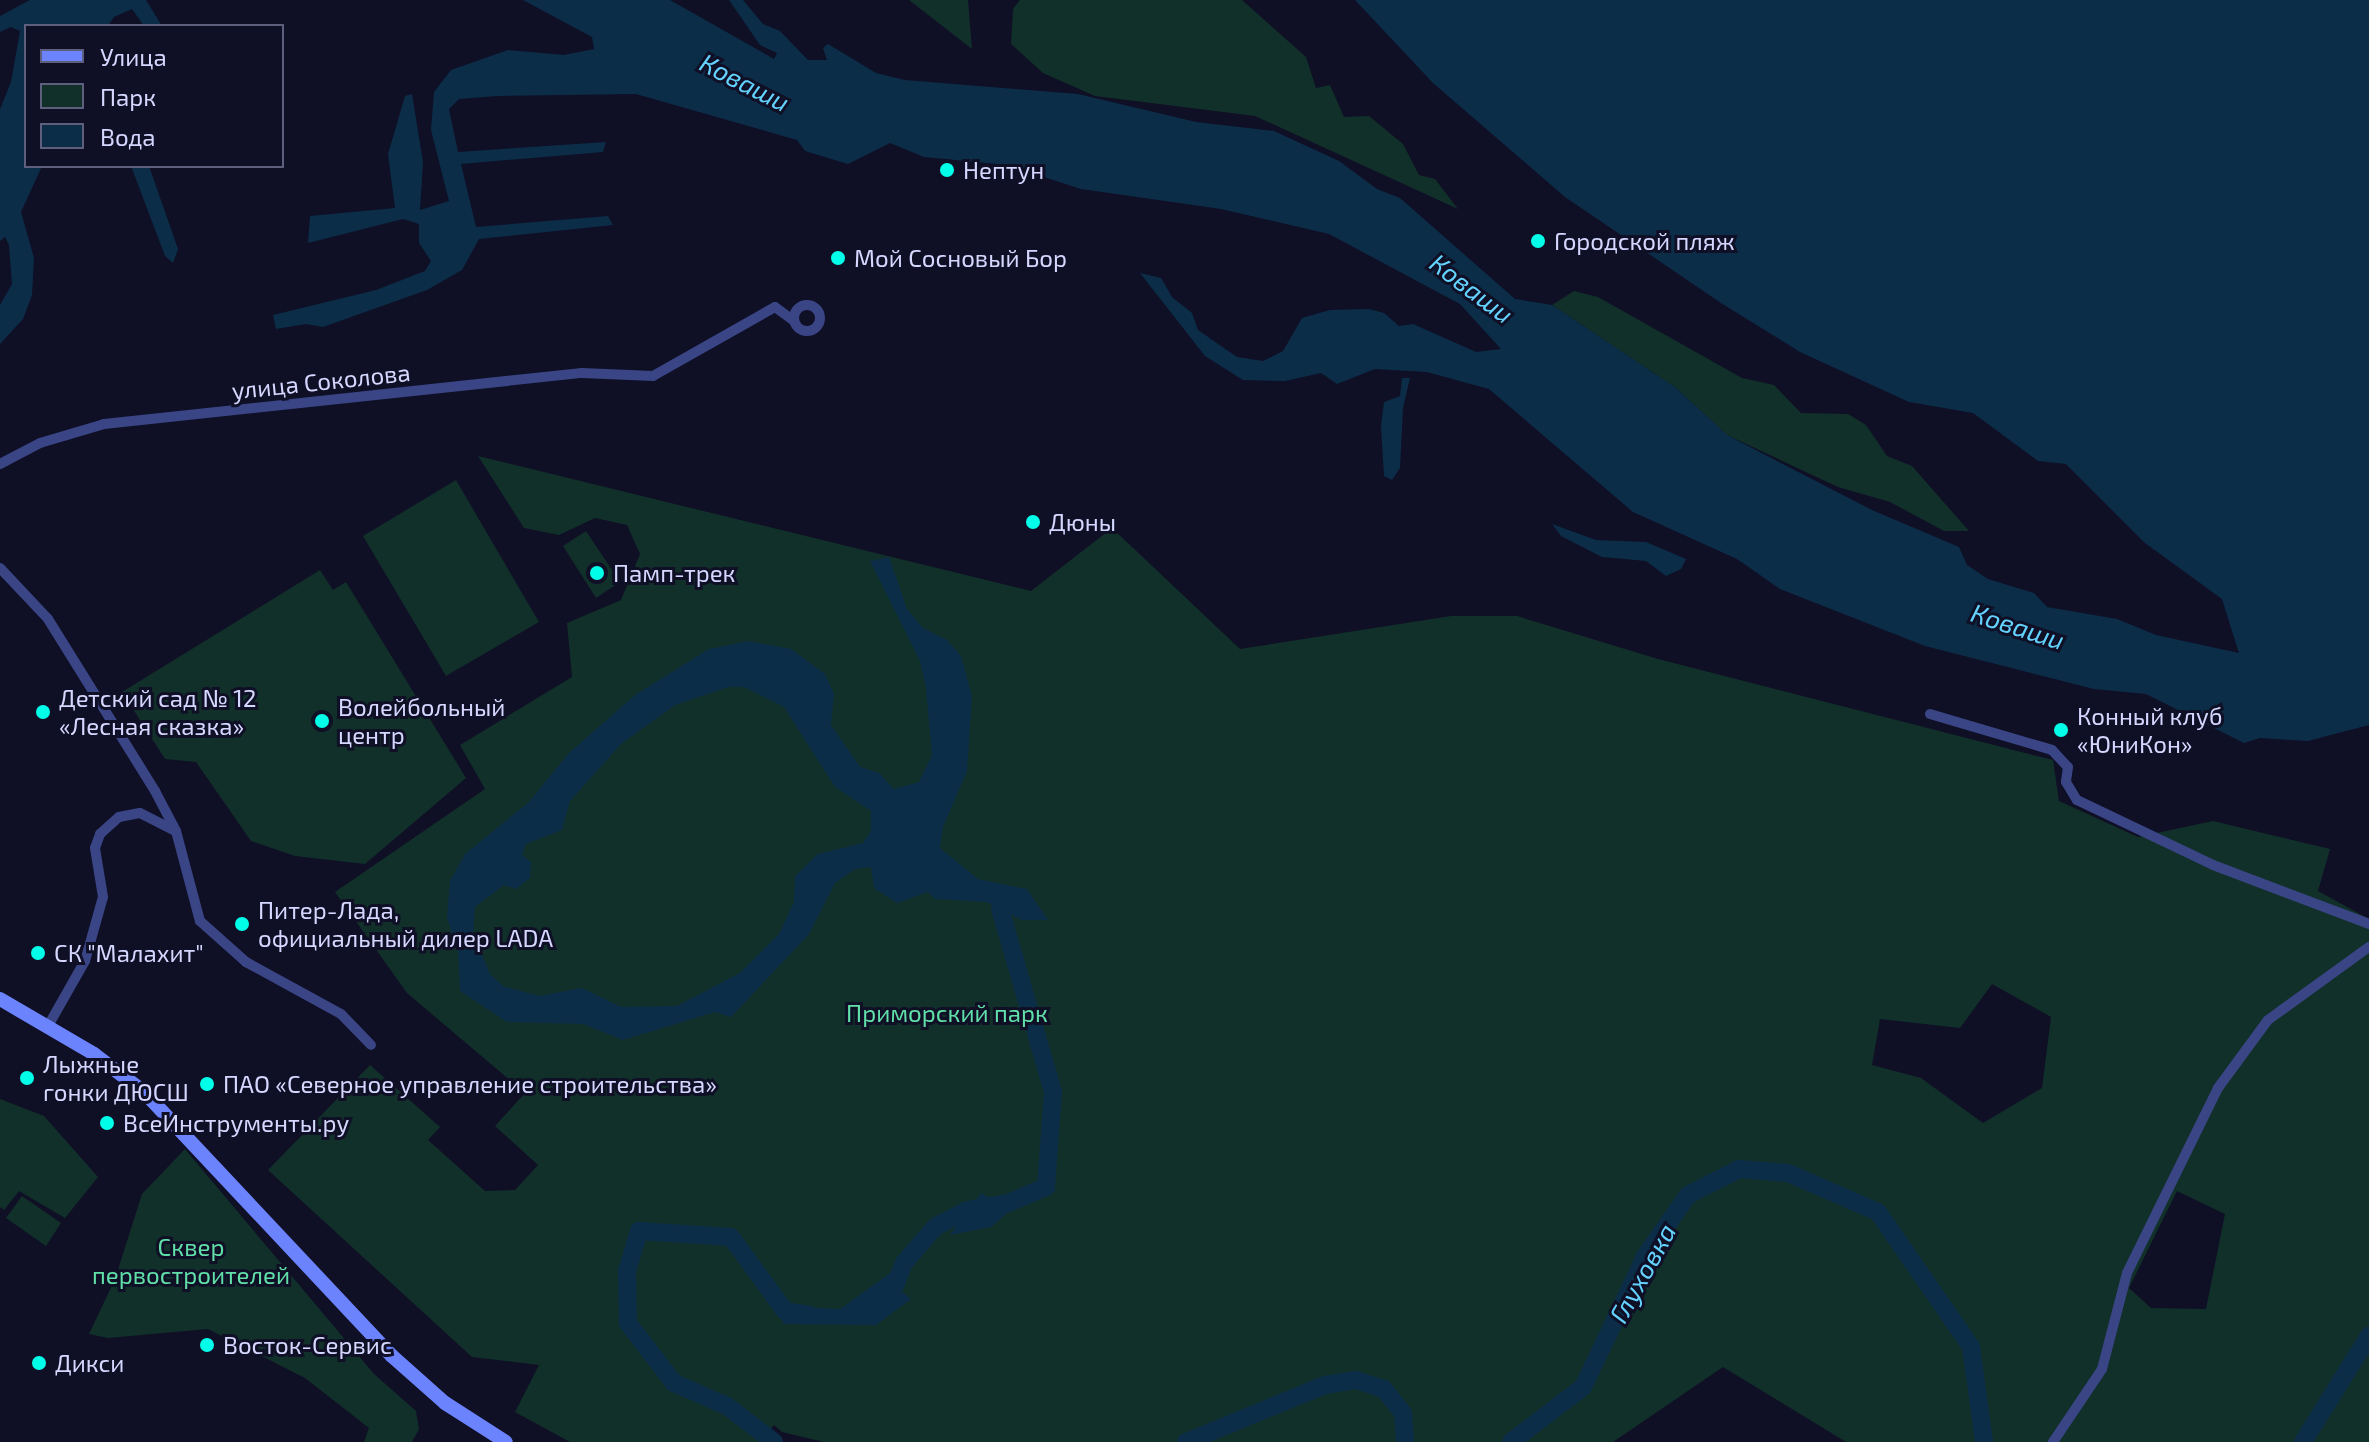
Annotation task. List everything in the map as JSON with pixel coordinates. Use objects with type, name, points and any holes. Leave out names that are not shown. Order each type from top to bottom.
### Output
[{"type":"main road","points":[[0,999],[48,1026],[144,1092],[392,1356],[445,1403],[506,1442]]},
{"type":"street","name":"улица Соколова","points":[[0,464],[40,443],[104,424],[582,373],[653,376],[775,307],[793,320]]},
{"type":"street","points":[[0,568],[48,619],[176,831],[200,921],[246,962],[341,1014],[371,1045]]},
{"type":"street","points":[[1930,714],[2052,750],[2068,767],[2066,782],[2077,800],[2213,865],[2369,924]]},
{"type":"street","points":[[48,1026],[85,961],[103,897],[95,848],[100,834],[119,817],[140,813],[176,831]]},
{"type":"street","points":[[2053,1442],[2102,1369],[2127,1273],[2218,1088],[2268,1020],[2369,947]]},
{"type":"green space","points":[[909,0],[968,0],[972,49]]},
{"type":"green space","points":[[1020,0],[1242,0],[1306,57],[1316,88],[1330,85],[1344,117],[1369,116],[1403,144],[1419,175],[1435,179],[1458,209],[1255,116],[1095,96],[1043,73],[1011,44],[1013,9]]},
{"type":"green space","points":[[1574,291],[1598,297],[1742,378],[1774,385],[1801,413],[1848,414],[1866,425],[1887,456],[1912,466],[1969,531],[1944,531],[1890,502],[1838,487],[1727,435],[1676,388],[1552,305]]},
{"type":"green space","name":"Приморский парк","points":[[478,456],[1031,591],[1112,528],[1240,649],[1451,616],[1517,616],[1658,659],[2053,760],[2059,801],[2138,837],[2213,821],[2330,849],[2318,891],[2369,919],[2369,1442],[1846,1442],[1723,1367],[1613,1442],[824,1442],[782,1432],[774,1425],[761,1442],[570,1442],[515,1412],[539,1365],[472,1357],[268,1170],[370,1065],[440,1127],[428,1140],[485,1191],[515,1190],[538,1165],[495,1126],[525,1093],[407,993],[335,892],[485,789],[460,745],[572,677],[567,623],[621,600],[640,554],[627,525],[595,518],[559,535],[524,528]],"holes":[[[1992,984],[2051,1017],[2042,1088],[1983,1123],[1921,1078],[1872,1065],[1880,1019],[1960,1028]],[[2177,1191],[2225,1214],[2206,1309],[2151,1308],[2129,1288]]]},
{"type":"green space","points":[[456,480],[539,622],[446,676],[363,536]]},
{"type":"green space","name":"Памп-трек","points":[[586,531],[620,582],[596,598],[563,546]]},
{"type":"green space","points":[[320,570],[333,590],[346,582],[466,778],[365,864],[295,856],[251,841],[196,762],[165,759],[122,692]]},
{"type":"green space","points":[[0,1099],[44,1116],[98,1177],[65,1218],[19,1191],[4,1210],[0,1207]]},
{"type":"green space","name":"Сквер первостроителей","points":[[185,1149],[374,1374],[416,1411],[419,1429],[412,1442],[364,1442],[369,1428],[305,1378],[208,1329],[108,1338],[89,1334],[115,1279],[142,1194]]},
{"type":"green space","points":[[22,1196],[61,1223],[46,1246],[6,1218]]},
{"type":"water","points":[[30,0],[146,0],[161,24],[143,24],[132,9],[114,17],[109,24],[24,24],[24,168],[41,168],[21,212],[34,258],[32,295],[23,319],[0,344],[0,305],[12,284],[9,245],[5,237],[0,241],[0,109],[11,82],[20,31],[11,27],[0,32],[0,16]]},
{"type":"water","name":"Коваши","points":[[523,0],[670,0],[774,59],[777,53],[760,45],[729,0],[743,0],[763,24],[780,31],[808,60],[827,60],[823,48],[828,44],[876,73],[905,80],[1078,94],[1196,122],[1274,131],[1339,161],[1377,189],[1400,198],[1515,299],[1552,305],[1676,388],[1727,435],[1872,510],[1959,547],[1967,565],[1988,579],[2034,593],[2047,607],[2117,619],[2156,635],[2239,653],[2222,599],[2145,543],[2066,464],[2038,461],[1973,413],[1909,402],[1800,352],[1721,303],[1565,197],[1433,83],[1355,0],[2369,0],[2369,725],[2308,741],[2260,738],[2244,743],[2146,694],[2094,689],[1925,646],[1780,589],[1737,559],[1633,512],[1489,389],[1427,372],[1375,369],[1337,384],[1321,373],[1285,381],[1243,380],[1205,356],[1140,273],[1161,278],[1172,297],[1192,313],[1198,330],[1237,357],[1263,361],[1283,351],[1302,318],[1330,310],[1369,309],[1384,313],[1399,326],[1413,324],[1476,352],[1501,349],[1460,304],[1329,234],[1221,209],[1081,189],[1007,165],[924,157],[890,143],[848,164],[805,151],[797,140],[636,94],[459,99],[449,109],[458,152],[606,142],[603,152],[461,164],[476,227],[608,216],[613,225],[479,239],[462,270],[427,290],[323,327],[306,324],[276,329],[273,315],[376,290],[425,271],[431,261],[419,243],[419,224],[403,219],[308,243],[310,216],[395,208],[388,154],[405,96],[412,94],[423,162],[420,210],[449,201],[431,130],[434,92],[451,70],[508,50],[564,55],[594,49],[592,37]]},
{"type":"water","points":[[132,168],[150,168],[178,249],[173,263],[165,256]]},
{"type":"water","points":[[1402,378],[1410,378],[1403,408],[1400,468],[1392,480],[1384,476],[1381,426],[1384,402],[1400,396]]},
{"type":"water","points":[[1552,524],[1596,540],[1646,542],[1686,559],[1681,569],[1666,576],[1646,561],[1602,557],[1561,536]]},
{"type":"water","points":[[889,557],[907,609],[923,628],[947,640],[961,656],[972,696],[967,771],[943,827],[940,848],[978,879],[1027,889],[1048,920],[1022,920],[987,902],[935,899],[928,892],[897,903],[874,888],[871,867],[855,869],[835,883],[809,934],[731,1017],[715,1012],[623,1040],[583,1024],[507,1022],[460,991],[458,951],[447,918],[450,881],[465,854],[529,802],[569,753],[635,695],[709,649],[748,641],[791,649],[825,674],[834,694],[831,725],[860,767],[879,773],[894,789],[919,782],[932,755],[926,688],[920,661],[870,561]],"holes":[[[729,687],[744,687],[784,707],[835,787],[871,811],[871,831],[863,843],[818,854],[795,876],[794,902],[779,934],[740,973],[677,1006],[621,1007],[582,988],[539,996],[503,986],[490,974],[473,933],[475,907],[504,885],[516,889],[530,878],[531,862],[522,855],[526,844],[562,830],[570,801],[621,744],[675,705]]]},
{"type":"water","points":[[1055,1183],[1055,1191],[1015,1206],[991,1227],[950,1235],[981,1193],[998,1203],[1008,1194],[1026,1198]]},
{"type":"water","points":[[904,1263],[895,1286],[911,1299],[876,1325],[782,1324],[785,1311],[795,1307],[840,1309]]},
{"type":"waterway","name":"Глуховка","points":[[876,1298],[895,1286],[904,1263],[935,1227],[967,1210],[1008,1203],[1046,1187],[1053,1092],[1000,908]]},
{"type":"waterway","name":"Глуховка","points":[[1511,1442],[1583,1387],[1646,1255],[1688,1195],[1739,1169],[1788,1173],[1878,1212],[1971,1347],[1984,1442]]},
{"type":"waterway","name":"Глуховка","points":[[774,1442],[727,1406],[674,1383],[628,1323],[627,1271],[639,1231],[731,1237],[785,1311],[810,1315]]},
{"type":"waterway","name":"Глуховка","points":[[2303,1442],[2369,1336]]},
{"type":"waterway","name":"Глуховка","points":[[1186,1442],[1325,1385],[1356,1380],[1384,1389],[1403,1413],[1405,1442]]},
{"type":"place","name":"Нептун","points":[[947,170]]},
{"type":"place","name":"Городской пляж","points":[[1538,241]]},
{"type":"place","name":"Мой Сосновый Бор","points":[[838,258]]},
{"type":"place","name":"Дюны","points":[[1033,522]]},
{"type":"place","name":"Памп-трек","points":[[597,573]]},
{"type":"place","name":"Детский сад № 12 «Лесная сказка»","points":[[43,712]]},
{"type":"place","name":"Волейбольный центр","points":[[322,721]]},
{"type":"place","name":"Конный клуб «ЮниКон»","points":[[2061,730]]},
{"type":"place","name":"Питер-Лада, официальный дилер LADA","points":[[242,924]]},
{"type":"place","name":"СК \"Малахит\"","points":[[38,953]]},
{"type":"place","name":"Лыжные гонки ДЮСШ","points":[[27,1078]]},
{"type":"place","name":"ПАО «Северное управление строительства»","points":[[207,1084]]},
{"type":"place","name":"ВсеИнструменты.ру","points":[[107,1123]]},
{"type":"place","name":"Восток-Сервис","points":[[207,1345]]},
{"type":"place","name":"Дикси","points":[[39,1363]]}]
